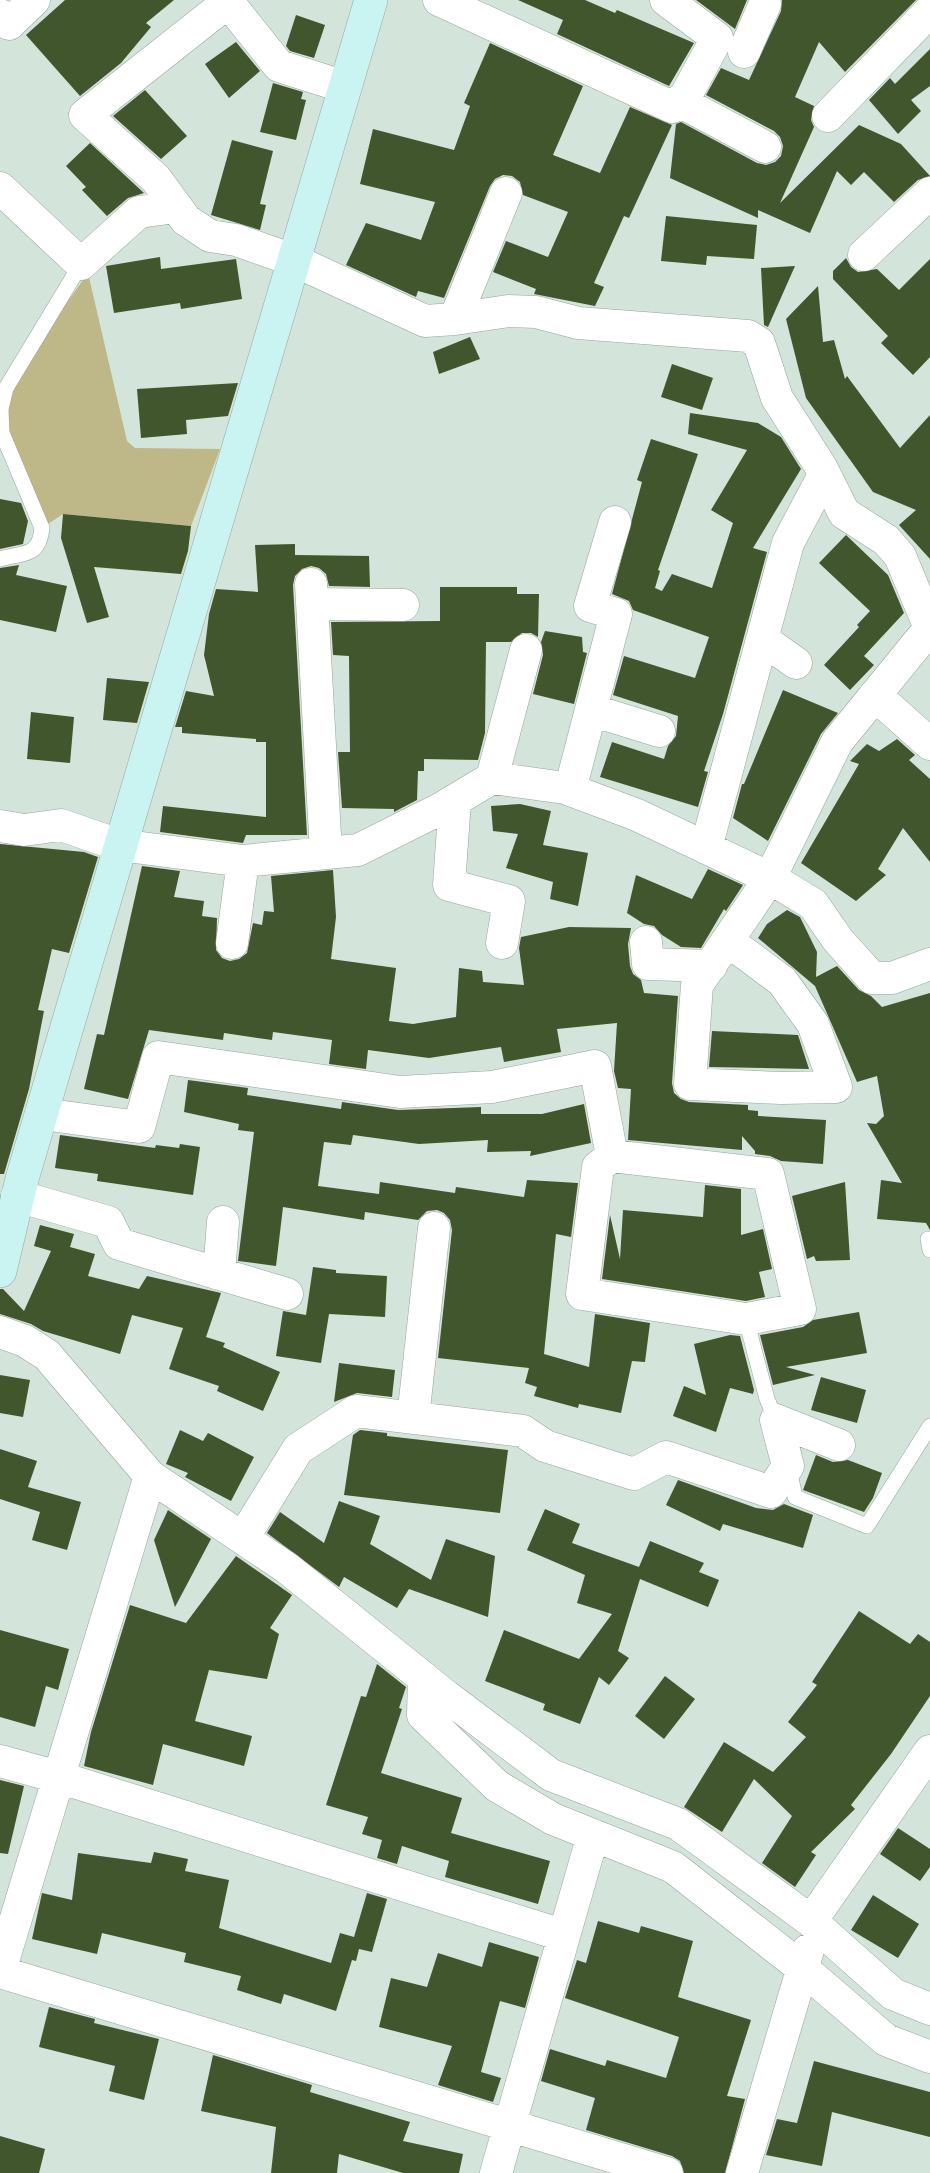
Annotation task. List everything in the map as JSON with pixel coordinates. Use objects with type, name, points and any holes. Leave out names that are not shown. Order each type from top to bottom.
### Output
[{"type":"street","points":[[0,15],[9,24],[34,0]]},
{"type":"street","points":[[0,1271],[17,1196],[119,845],[371,0]]},
{"type":"street","points":[[439,0],[672,107],[741,51],[765,4]]},
{"type":"street","points":[[666,0],[741,51]]},
{"type":"street","points":[[345,87],[279,66],[228,2],[86,116],[156,179],[186,220],[210,236],[236,240],[293,260],[425,321],[508,311],[536,312],[578,323],[748,336],[759,343],[777,398],[824,475],[844,513],[886,540],[900,556],[930,628],[837,742],[770,878],[719,953],[697,986],[690,1084],[781,1088],[836,1087],[813,1024],[782,981],[719,953],[648,964],[646,942]]},
{"type":"street","points":[[828,116],[930,11]]},
{"type":"street","points":[[679,101],[765,147]]},
{"type":"street","points":[[0,188],[81,264],[139,212],[176,207]]},
{"type":"street","points":[[455,319],[506,193]]},
{"type":"street","points":[[864,255],[930,193]]},
{"type":"street","points":[[706,848],[788,543],[824,475]]},
{"type":"street","points":[[570,790],[616,614],[590,606],[615,522]]},
{"type":"street","points":[[326,853],[312,594],[404,604]]},
{"type":"street","points":[[762,639],[796,663]]},
{"type":"street","points":[[492,778],[526,650]]},
{"type":"street","points":[[875,695],[930,744]]},
{"type":"street","points":[[591,710],[659,731]]},
{"type":"street","points":[[0,826],[24,830],[61,825],[119,845],[243,861],[358,850],[455,800],[492,778],[570,790],[637,816],[770,878],[813,904],[838,940],[872,978],[892,978],[929,969]]},
{"type":"street","points":[[455,800],[449,885],[509,901],[502,943]]},
{"type":"street","points":[[232,944],[243,861]]},
{"type":"street","points":[[42,1113],[139,1127],[158,1057],[399,1092],[492,1086],[595,1066],[612,1156]]},
{"type":"street","points":[[612,1156],[768,1174],[800,1309],[746,1320],[581,1306],[598,1167],[612,1156]]},
{"type":"street","points":[[17,1196],[108,1222],[119,1244],[287,1294]]},
{"type":"street","points":[[219,1274],[224,1222]]},
{"type":"street","points":[[413,1418],[434,1228]]},
{"type":"street","points":[[0,1332],[25,1341],[47,1355],[150,1476],[287,1568],[550,1775],[678,1824],[814,1924],[893,1994],[930,2009]]},
{"type":"street","points":[[243,1538],[298,1449],[356,1411],[523,1431],[545,1446],[634,1474],[666,1456],[771,1492],[788,1466],[776,1420]]},
{"type":"street","points":[[776,1420],[839,1445]]},
{"type":"street","points":[[150,1476],[0,1971],[667,2173]]},
{"type":"street","points":[[424,1678],[423,1714],[497,1786],[553,1819],[673,1868],[802,1968],[886,2040],[930,2057]]},
{"type":"street","points":[[742,2173],[814,1924],[930,1751]]},
{"type":"street","points":[[0,1761],[58,1777],[562,1935]]},
{"type":"street","points":[[496,2173],[511,2127],[562,1935],[593,1835]]},
{"type":"lane","points":[[0,559],[31,553],[41,542],[42,528],[2,433],[1,409],[6,388],[81,264]]},
{"type":"lane","points":[[746,1320],[767,1399],[776,1420]]},
{"type":"lane","points":[[788,1466],[795,1497],[867,1526],[930,1426]]},
{"type":"shaded area","points":[[88,273],[127,441],[135,448],[220,449],[191,526],[63,514],[42,528],[2,433],[6,388]]},
{"type":"building","points":[[65,0],[174,0],[146,23],[151,27],[121,63],[80,96],[26,35]]},
{"type":"building","points":[[518,0],[585,0],[615,13],[617,10],[694,43],[669,86],[557,34],[563,20]]},
{"type":"building","points":[[696,0],[747,0],[735,29]]},
{"type":"building","points":[[782,0],[916,0],[845,72],[819,42],[795,97],[814,106],[811,120],[814,127],[780,203],[859,125],[901,144],[930,176],[918,180],[894,202],[864,172],[851,185],[837,171],[810,233],[758,210],[758,218],[670,178],[676,124],[681,122],[757,163],[766,165],[775,162],[781,156],[783,146],[780,137],[774,131],[706,95],[721,68],[749,80],[781,11]]},
{"type":"building","points":[[296,15],[325,25],[314,58],[290,51],[286,46]]},
{"type":"building","points":[[236,42],[260,71],[229,98],[205,64]]},
{"type":"building","points":[[490,43],[583,86],[553,155],[600,173],[630,107],[672,125],[629,218],[624,216],[594,283],[604,287],[595,306],[534,294],[536,289],[493,272],[506,241],[548,257],[568,212],[523,195],[520,182],[512,176],[503,175],[495,179],[490,186],[444,298],[418,291],[416,297],[346,265],[366,223],[421,240],[435,202],[360,184],[373,129],[454,150],[470,106],[464,103]]},
{"type":"building","points":[[930,49],[930,86],[911,100],[921,111],[898,134],[869,100],[890,78],[895,84]]},
{"type":"building","points":[[273,83],[303,92],[301,99],[306,100],[296,140],[260,132]]},
{"type":"building","points":[[145,90],[187,136],[161,159],[113,116]]},
{"type":"building","points":[[232,140],[273,151],[260,204],[266,205],[260,230],[211,215]]},
{"type":"building","points":[[90,143],[144,193],[128,198],[107,216],[82,190],[86,187],[66,166]]},
{"type":"building","points":[[666,216],[757,225],[754,259],[707,256],[706,265],[661,261]]},
{"type":"building","points":[[160,257],[161,269],[236,259],[242,299],[181,309],[180,303],[114,313],[106,266]]},
{"type":"building","points":[[846,258],[851,267],[858,272],[877,269],[899,290],[930,259],[930,357],[913,375],[881,343],[888,336],[833,279],[833,271]]},
{"type":"building","points":[[795,266],[768,327],[764,325],[761,268]]},
{"type":"building","points":[[818,286],[823,342],[834,340],[845,379],[847,376],[900,448],[930,415],[930,559],[899,525],[916,510],[873,492],[806,398],[786,319]]},
{"type":"building","points":[[470,337],[480,359],[439,374],[433,352]]},
{"type":"building","points":[[672,364],[713,378],[702,410],[661,397]]},
{"type":"building","points":[[238,383],[228,416],[186,420],[187,434],[141,438],[137,389]]},
{"type":"building","points":[[690,413],[758,423],[781,437],[801,469],[753,548],[767,552],[723,714],[704,771],[708,772],[698,807],[600,777],[612,742],[664,759],[668,746],[676,736],[678,716],[613,695],[624,656],[695,678],[709,637],[633,610],[629,601],[612,594],[642,482],[637,480],[651,439],[698,454],[658,570],[660,571],[655,588],[662,591],[672,574],[712,588],[733,523],[711,510],[747,450],[688,434]]},
{"type":"building","points":[[0,499],[21,503],[28,521],[23,544],[0,549]]},
{"type":"building","points":[[63,514],[191,526],[188,551],[181,574],[94,567],[109,617],[87,623],[61,538]]},
{"type":"building","points":[[846,535],[888,575],[904,613],[864,656],[874,665],[850,690],[824,665],[859,627],[857,625],[870,611],[819,563]]},
{"type":"building","points":[[295,544],[295,555],[369,556],[370,587],[329,586],[326,574],[319,568],[311,566],[302,569],[295,576],[293,585],[307,835],[246,835],[243,843],[160,832],[163,806],[266,817],[266,742],[256,742],[256,739],[182,733],[182,727],[175,727],[186,691],[214,696],[204,655],[209,614],[216,589],[258,592],[255,545]]},
{"type":"building","points":[[19,565],[16,575],[67,586],[56,632],[0,620],[0,568]]},
{"type":"building","points":[[440,587],[517,587],[517,594],[539,594],[538,637],[531,633],[522,633],[511,642],[486,642],[485,733],[478,760],[424,759],[424,771],[418,771],[417,800],[394,812],[394,809],[342,808],[338,752],[350,752],[349,656],[333,655],[331,622],[440,621]]},
{"type":"building","points":[[545,631],[582,637],[583,652],[587,653],[574,704],[533,694],[543,655],[541,642]]},
{"type":"building","points":[[107,678],[149,682],[137,723],[103,720]]},
{"type":"building","points":[[783,690],[838,713],[821,734],[768,841],[733,818],[742,784],[744,784]]},
{"type":"building","points":[[31,712],[74,717],[70,763],[27,759]]},
{"type":"building","points":[[897,739],[915,755],[909,760],[930,779],[930,862],[903,828],[878,869],[886,875],[856,901],[801,863],[859,764],[850,761],[867,744],[879,751]]},
{"type":"building","points":[[520,804],[551,811],[543,845],[588,853],[578,906],[550,899],[553,882],[506,868],[518,834],[493,831],[491,806]]},
{"type":"building","points":[[0,844],[84,852],[98,857],[69,953],[52,949],[38,1010],[44,1011],[29,1089],[4,1174],[0,1174]]},
{"type":"building","points":[[142,866],[180,871],[174,897],[204,901],[202,916],[217,918],[216,950],[222,958],[230,961],[239,959],[247,953],[253,923],[262,925],[264,911],[274,912],[271,876],[333,870],[336,917],[331,959],[396,968],[389,1021],[413,1024],[456,1017],[459,968],[482,971],[483,982],[524,985],[519,948],[521,937],[569,927],[631,928],[628,944],[630,966],[633,974],[641,980],[644,993],[678,996],[672,1083],[674,1093],[689,1102],[748,1105],[748,1110],[758,1111],[758,1116],[826,1120],[823,1164],[781,1161],[770,1156],[755,1154],[742,1136],[742,1150],[628,1140],[631,1089],[618,1088],[614,1071],[617,1023],[557,1029],[561,1052],[504,1062],[501,1047],[429,1058],[368,1050],[366,1069],[329,1064],[332,1040],[273,1032],[272,1040],[224,1033],[223,1040],[149,1030],[128,1099],[84,1089],[97,1034],[104,1035]]},
{"type":"building","points":[[708,869],[743,885],[726,911],[724,909],[701,948],[681,947],[662,935],[654,926],[644,924],[627,913],[636,875],[692,899]]},
{"type":"building","points":[[787,910],[800,917],[817,952],[816,977],[837,966],[859,990],[871,996],[882,1007],[930,993],[930,1230],[926,1223],[877,1219],[881,1180],[902,1183],[867,1123],[876,1124],[884,1116],[877,1076],[857,1082],[815,986],[758,938],[767,924]]},
{"type":"building","points":[[712,1031],[798,1035],[809,1069],[709,1067]]},
{"type":"building","points":[[188,1080],[248,1088],[247,1095],[341,1109],[342,1102],[398,1110],[481,1107],[481,1114],[542,1114],[584,1104],[591,1143],[530,1156],[531,1151],[487,1152],[488,1140],[419,1144],[353,1135],[351,1145],[324,1142],[318,1186],[379,1194],[380,1182],[455,1193],[456,1187],[524,1197],[527,1180],[578,1183],[571,1237],[556,1234],[544,1354],[589,1367],[595,1314],[650,1323],[645,1362],[632,1361],[621,1413],[579,1404],[578,1408],[534,1396],[537,1387],[525,1383],[529,1368],[438,1358],[452,1230],[450,1220],[444,1213],[437,1210],[427,1211],[418,1220],[365,1212],[364,1220],[283,1207],[276,1266],[238,1261],[254,1132],[238,1130],[239,1124],[184,1112]]},
{"type":"building","points":[[60,1135],[155,1148],[156,1145],[179,1148],[180,1144],[200,1147],[193,1195],[97,1181],[98,1174],[55,1168]]},
{"type":"building","points":[[845,1182],[850,1260],[816,1261],[814,1256],[807,1259],[792,1196]]},
{"type":"building","points":[[705,1185],[741,1189],[741,1235],[763,1229],[772,1269],[759,1272],[765,1297],[746,1301],[602,1279],[610,1215],[620,1259],[623,1210],[703,1217]]},
{"type":"building","points":[[40,1225],[74,1234],[70,1247],[95,1254],[88,1276],[139,1289],[147,1276],[221,1293],[206,1337],[225,1343],[223,1347],[280,1372],[263,1411],[217,1391],[219,1386],[169,1369],[183,1328],[132,1315],[120,1354],[43,1331],[31,1324],[0,1314],[0,1289],[3,1289],[24,1311],[51,1251],[34,1246]]},
{"type":"building","points":[[313,1267],[336,1270],[336,1273],[387,1276],[385,1317],[329,1314],[321,1363],[276,1356],[283,1311],[306,1315]]},
{"type":"building","points":[[859,1312],[867,1353],[786,1367],[815,1375],[773,1385],[760,1335],[803,1327],[813,1320]]},
{"type":"building","points":[[730,1335],[740,1336],[754,1390],[753,1394],[730,1388],[716,1432],[673,1416],[684,1386],[706,1395],[694,1344]]},
{"type":"building","points":[[339,1363],[395,1370],[392,1397],[357,1393],[334,1402]]},
{"type":"building","points":[[0,1375],[30,1380],[23,1417],[0,1413]]},
{"type":"building","points":[[821,1377],[866,1390],[857,1423],[811,1410]]},
{"type":"building","points":[[180,1430],[203,1441],[208,1433],[254,1457],[231,1501],[185,1477],[188,1473],[166,1464]]},
{"type":"building","points":[[360,1430],[387,1433],[387,1436],[508,1450],[500,1513],[344,1495],[353,1435]]},
{"type":"building","points":[[0,1449],[37,1461],[28,1487],[81,1502],[67,1550],[32,1540],[40,1512],[0,1499]]},
{"type":"building","points":[[816,1455],[833,1462],[848,1460],[882,1473],[873,1498],[864,1512],[803,1490]]},
{"type":"building","points":[[678,1480],[756,1508],[773,1510],[784,1504],[813,1515],[803,1548],[723,1524],[720,1531],[666,1505]]},
{"type":"building","points":[[339,1501],[380,1516],[370,1544],[431,1580],[446,1539],[495,1556],[488,1617],[409,1589],[397,1608],[344,1577],[339,1587],[267,1533],[280,1512],[324,1543]]},
{"type":"building","points":[[545,1509],[580,1524],[572,1543],[639,1567],[650,1541],[704,1563],[699,1572],[719,1580],[708,1607],[640,1579],[618,1651],[629,1658],[609,1685],[599,1677],[580,1724],[543,1710],[545,1704],[485,1681],[504,1630],[579,1659],[612,1614],[577,1603],[585,1575],[527,1550]]},
{"type":"building","points":[[168,1510],[211,1539],[175,1607],[154,1540]]},
{"type":"building","points":[[236,1556],[292,1595],[270,1628],[279,1634],[267,1679],[209,1670],[195,1721],[252,1736],[244,1766],[163,1744],[153,1785],[84,1766],[91,1732],[130,1605],[186,1623]]},
{"type":"building","points":[[859,1611],[910,1644],[918,1634],[930,1642],[930,1696],[891,1754],[851,1805],[855,1809],[811,1852],[816,1855],[795,1887],[762,1863],[792,1816],[754,1779],[722,1832],[684,1807],[724,1742],[773,1772],[806,1737],[788,1722],[817,1685],[812,1682]]},
{"type":"building","points":[[0,1630],[69,1649],[58,1690],[46,1686],[35,1727],[0,1717]]},
{"type":"building","points":[[377,1664],[406,1687],[399,1708],[402,1709],[381,1773],[462,1798],[451,1833],[550,1861],[538,1904],[445,1877],[449,1861],[402,1846],[397,1864],[377,1858],[382,1840],[362,1834],[368,1817],[326,1805],[361,1696],[366,1697]]},
{"type":"building","points":[[665,1676],[695,1699],[664,1739],[635,1716]]},
{"type":"building","points":[[0,1780],[24,1786],[8,1854],[0,1853]]},
{"type":"building","points":[[898,1828],[930,1849],[930,1867],[920,1881],[880,1854]]},
{"type":"building","points":[[154,1852],[188,1859],[185,1871],[229,1880],[219,1928],[331,1963],[340,1933],[354,1937],[367,1893],[387,1899],[372,1952],[359,1949],[356,1961],[352,1960],[336,2011],[284,1994],[281,2004],[237,1990],[241,1976],[184,1962],[186,1953],[102,1933],[97,1954],[32,1939],[42,1893],[72,1900],[78,1853],[151,1863]]},
{"type":"building","points":[[873,1895],[919,1924],[898,1958],[851,1930]]},
{"type":"building","points":[[598,1921],[639,1933],[641,1926],[693,1941],[678,1997],[751,2020],[727,2096],[745,2099],[725,2173],[684,2173],[680,2161],[672,2156],[586,2130],[595,2098],[541,2081],[550,2049],[605,2066],[607,2060],[666,2078],[679,2037],[565,1998],[577,1960],[586,1963]]},
{"type":"building","points":[[489,1942],[539,1957],[525,2008],[500,2001],[481,2072],[501,2078],[493,2102],[438,2085],[452,2046],[379,2027],[391,1978],[427,1987],[438,1953],[482,1967]]},
{"type":"building","points":[[49,2007],[95,2019],[94,2023],[159,2039],[144,2100],[109,2091],[115,2066],[39,2047]]},
{"type":"building","points":[[213,2055],[312,2085],[310,2092],[410,2122],[403,2141],[463,2154],[459,2173],[403,2173],[339,2154],[337,2173],[271,2173],[276,2127],[201,2111]]},
{"type":"building","points":[[814,2061],[930,2092],[930,2137],[832,2112],[822,2166],[766,2155],[777,2119],[797,2123]]},
{"type":"building","points":[[0,2136],[45,2149],[39,2173],[0,2173]]}]
